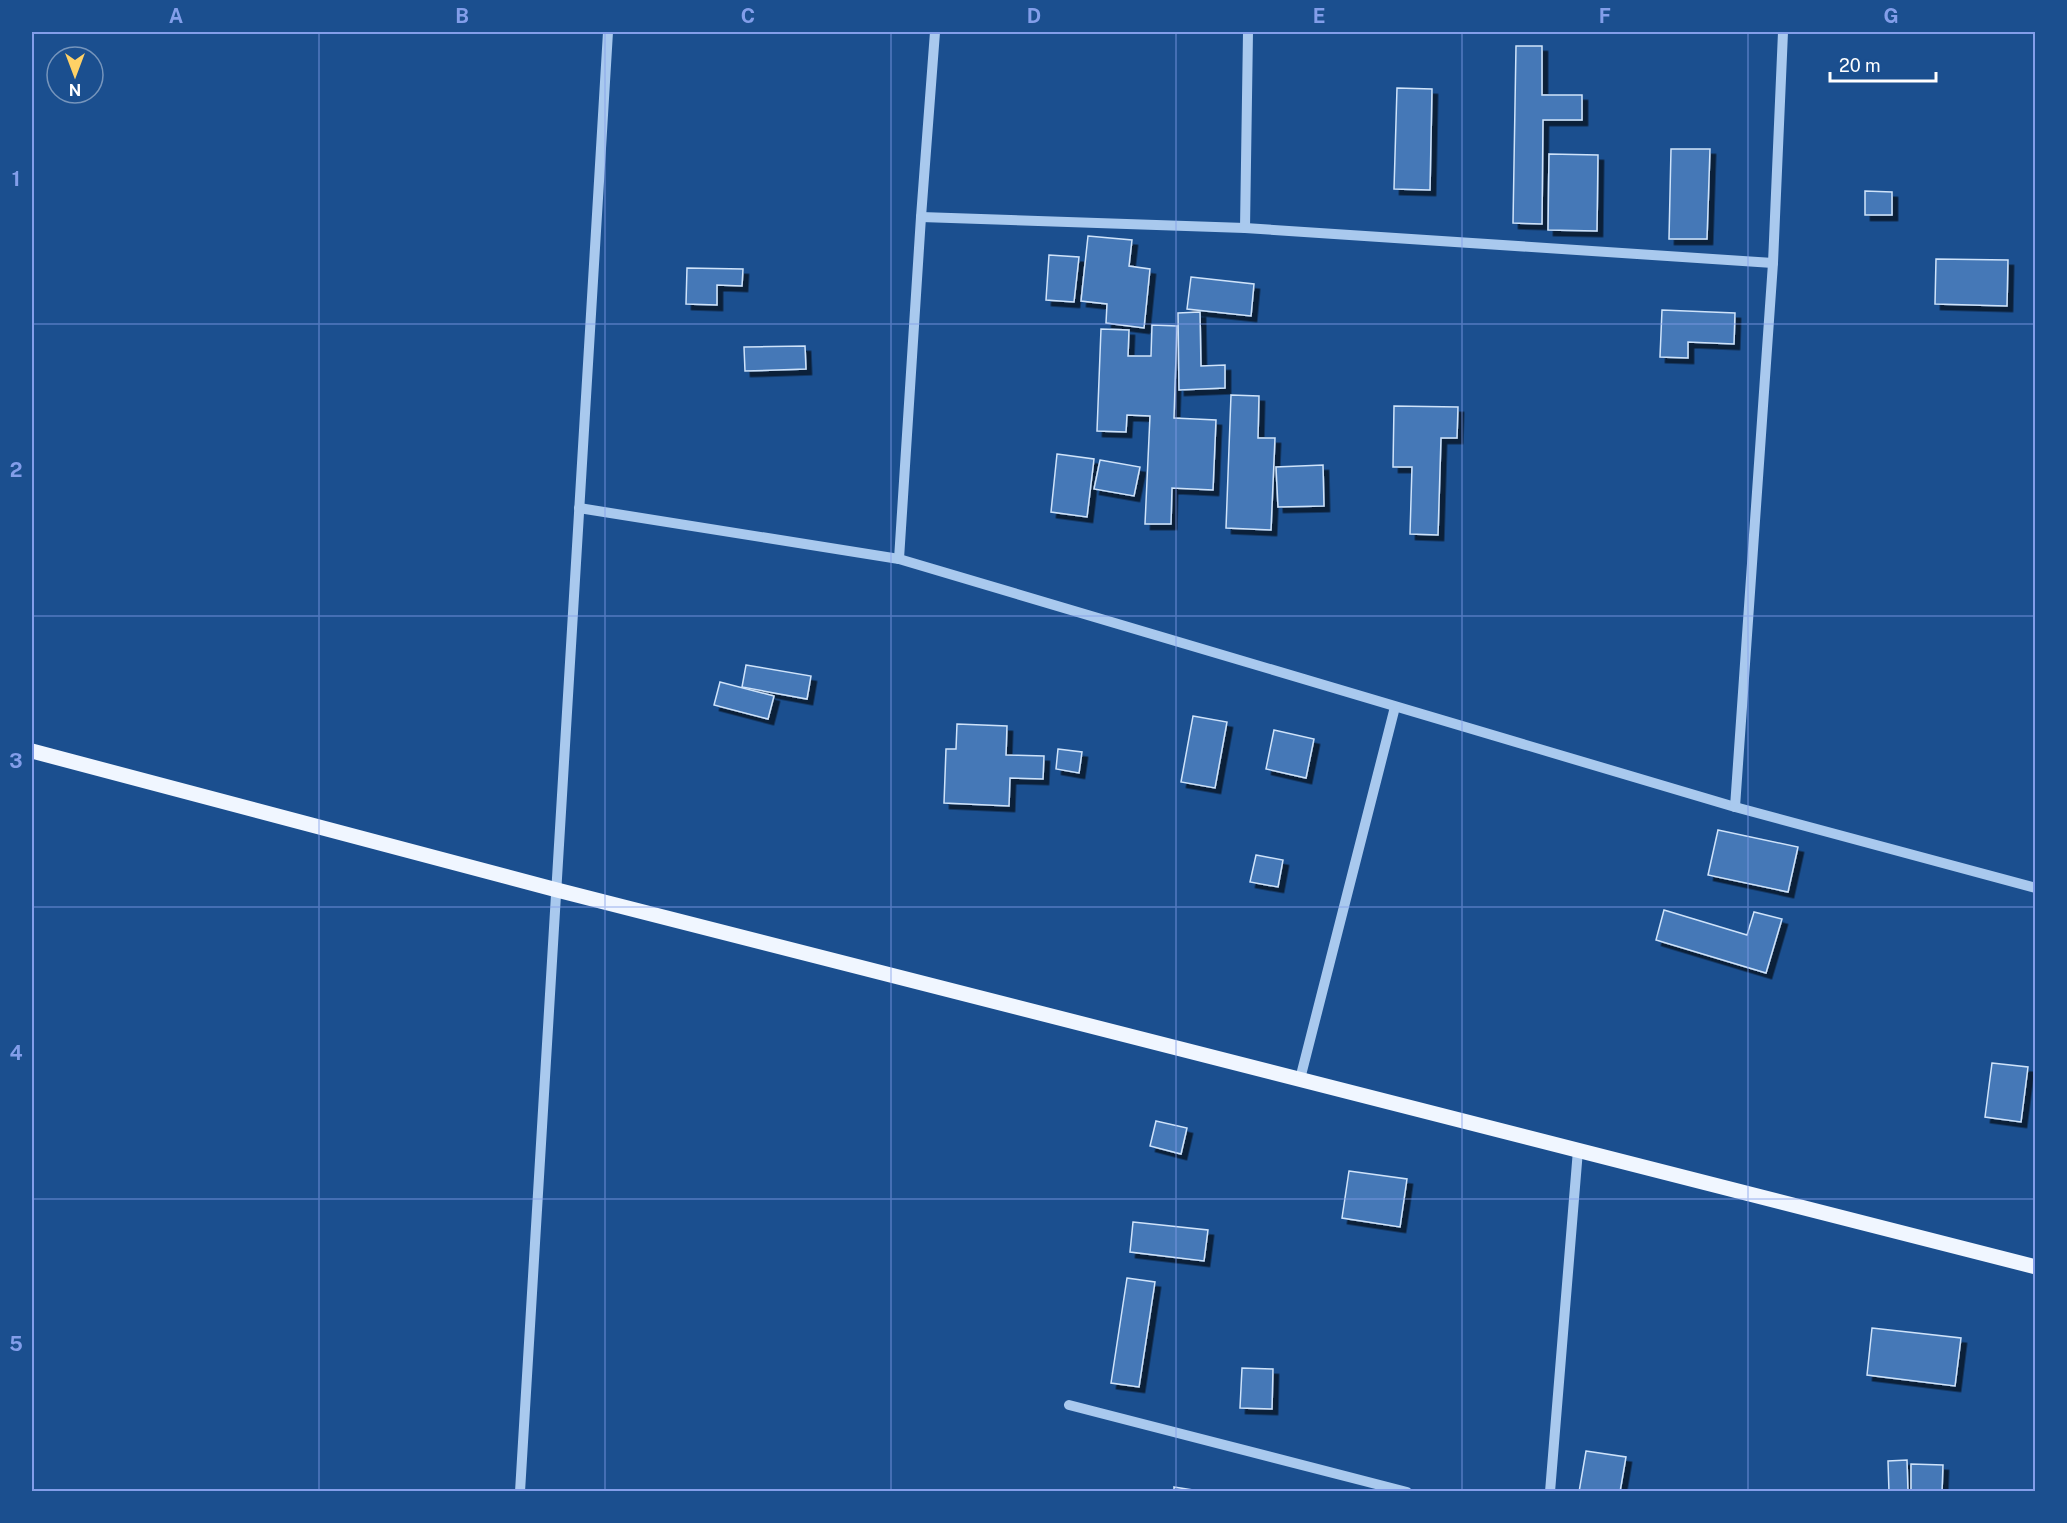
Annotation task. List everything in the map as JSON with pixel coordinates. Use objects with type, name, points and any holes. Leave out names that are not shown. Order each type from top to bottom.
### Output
[{"type":"main road","points":[[32,752],[557,890],[2036,1267]]},
{"type":"street","points":[[520,1491],[608,32]]},
{"type":"street","points":[[899,559],[935,32]]},
{"type":"street","points":[[1245,228],[1248,32]]},
{"type":"street","points":[[1735,807],[1773,263],[1783,32]]},
{"type":"street","points":[[921,217],[1245,228],[1773,263]]},
{"type":"street","points":[[579,508],[899,559],[1735,807],[2036,888]]},
{"type":"street","points":[[1300,1079],[1395,707]]},
{"type":"street","points":[[1550,1491],[1578,1150]]},
{"type":"street","points":[[1069,1405],[1407,1491]]},
{"type":"building","points":[[1516,46],[1542,46],[1542,95],[1582,95],[1582,120],[1543,120],[1542,224],[1513,223]]},
{"type":"building","points":[[1397,88],[1432,89],[1430,190],[1394,189]]},
{"type":"building","points":[[1671,149],[1710,149],[1707,239],[1669,239]]},
{"type":"building","points":[[1549,154],[1598,155],[1597,231],[1548,230]]},
{"type":"building","points":[[1865,191],[1892,192],[1892,215],[1865,215]]},
{"type":"building","points":[[1088,236],[1132,240],[1129,266],[1150,269],[1144,328],[1106,323],[1107,304],[1081,301]]},
{"type":"building","points":[[1049,255],[1079,257],[1074,302],[1046,300]]},
{"type":"building","points":[[1936,259],[2008,260],[2007,306],[1935,304]]},
{"type":"building","points":[[687,268],[743,269],[742,286],[717,285],[717,305],[686,304]]},
{"type":"building","points":[[1191,277],[1254,284],[1251,316],[1187,309]]},
{"type":"building","points":[[1662,310],[1735,313],[1734,344],[1688,342],[1688,358],[1660,357]]},
{"type":"building","points":[[1200,312],[1201,366],[1225,365],[1225,388],[1179,390],[1178,313]]},
{"type":"building","points":[[1152,325],[1177,326],[1174,418],[1216,420],[1213,490],[1172,488],[1171,524],[1145,524],[1150,416],[1127,415],[1126,432],[1097,431],[1101,329],[1129,330],[1128,356],[1151,356]]},
{"type":"building","points":[[805,346],[806,369],[745,371],[744,347]]},
{"type":"building","points":[[1231,395],[1259,396],[1258,438],[1275,438],[1271,530],[1226,528]]},
{"type":"building","points":[[1394,406],[1458,407],[1457,438],[1441,438],[1438,535],[1410,534],[1412,467],[1393,467]]},
{"type":"building","points":[[1057,454],[1094,459],[1087,517],[1051,512]]},
{"type":"building","points":[[1100,460],[1140,467],[1134,496],[1094,489]]},
{"type":"building","points":[[1323,465],[1324,506],[1278,507],[1276,467]]},
{"type":"building","points":[[746,665],[811,676],[807,699],[742,687]]},
{"type":"building","points":[[720,682],[774,696],[768,719],[714,705]]},
{"type":"building","points":[[1193,716],[1227,722],[1215,788],[1181,782]]},
{"type":"building","points":[[957,724],[1007,726],[1006,755],[1044,756],[1043,779],[1010,778],[1009,806],[944,803],[946,749],[956,749]]},
{"type":"building","points":[[1274,730],[1314,739],[1306,778],[1266,769]]},
{"type":"building","points":[[1058,749],[1082,752],[1079,773],[1056,769]]},
{"type":"building","points":[[1718,830],[1798,847],[1788,892],[1708,875]]},
{"type":"building","points":[[1256,855],[1283,860],[1278,887],[1250,882]]},
{"type":"building","points":[[1664,910],[1747,935],[1754,912],[1782,919],[1766,973],[1656,940]]},
{"type":"building","points":[[1992,1063],[2028,1067],[2021,1122],[1985,1117]]},
{"type":"building","points":[[1156,1121],[1187,1128],[1181,1154],[1150,1146]]},
{"type":"building","points":[[1349,1171],[1407,1179],[1400,1227],[1342,1218]]},
{"type":"building","points":[[1133,1222],[1208,1230],[1204,1261],[1130,1252]]},
{"type":"building","points":[[1127,1278],[1155,1282],[1139,1387],[1111,1383]]},
{"type":"building","points":[[1872,1328],[1961,1338],[1955,1386],[1867,1375]]},
{"type":"building","points":[[1242,1368],[1273,1369],[1272,1409],[1240,1408]]},
{"type":"building","points":[[1586,1451],[1626,1457],[1620,1492],[1579,1492]]},
{"type":"building","points":[[1907,1460],[1908,1492],[1889,1492],[1888,1461]]},
{"type":"building","points":[[1911,1464],[1943,1465],[1942,1492],[1911,1492]]},
{"type":"building","points":[[1174,1487],[1199,1491],[1199,1492],[1174,1492]]}]
